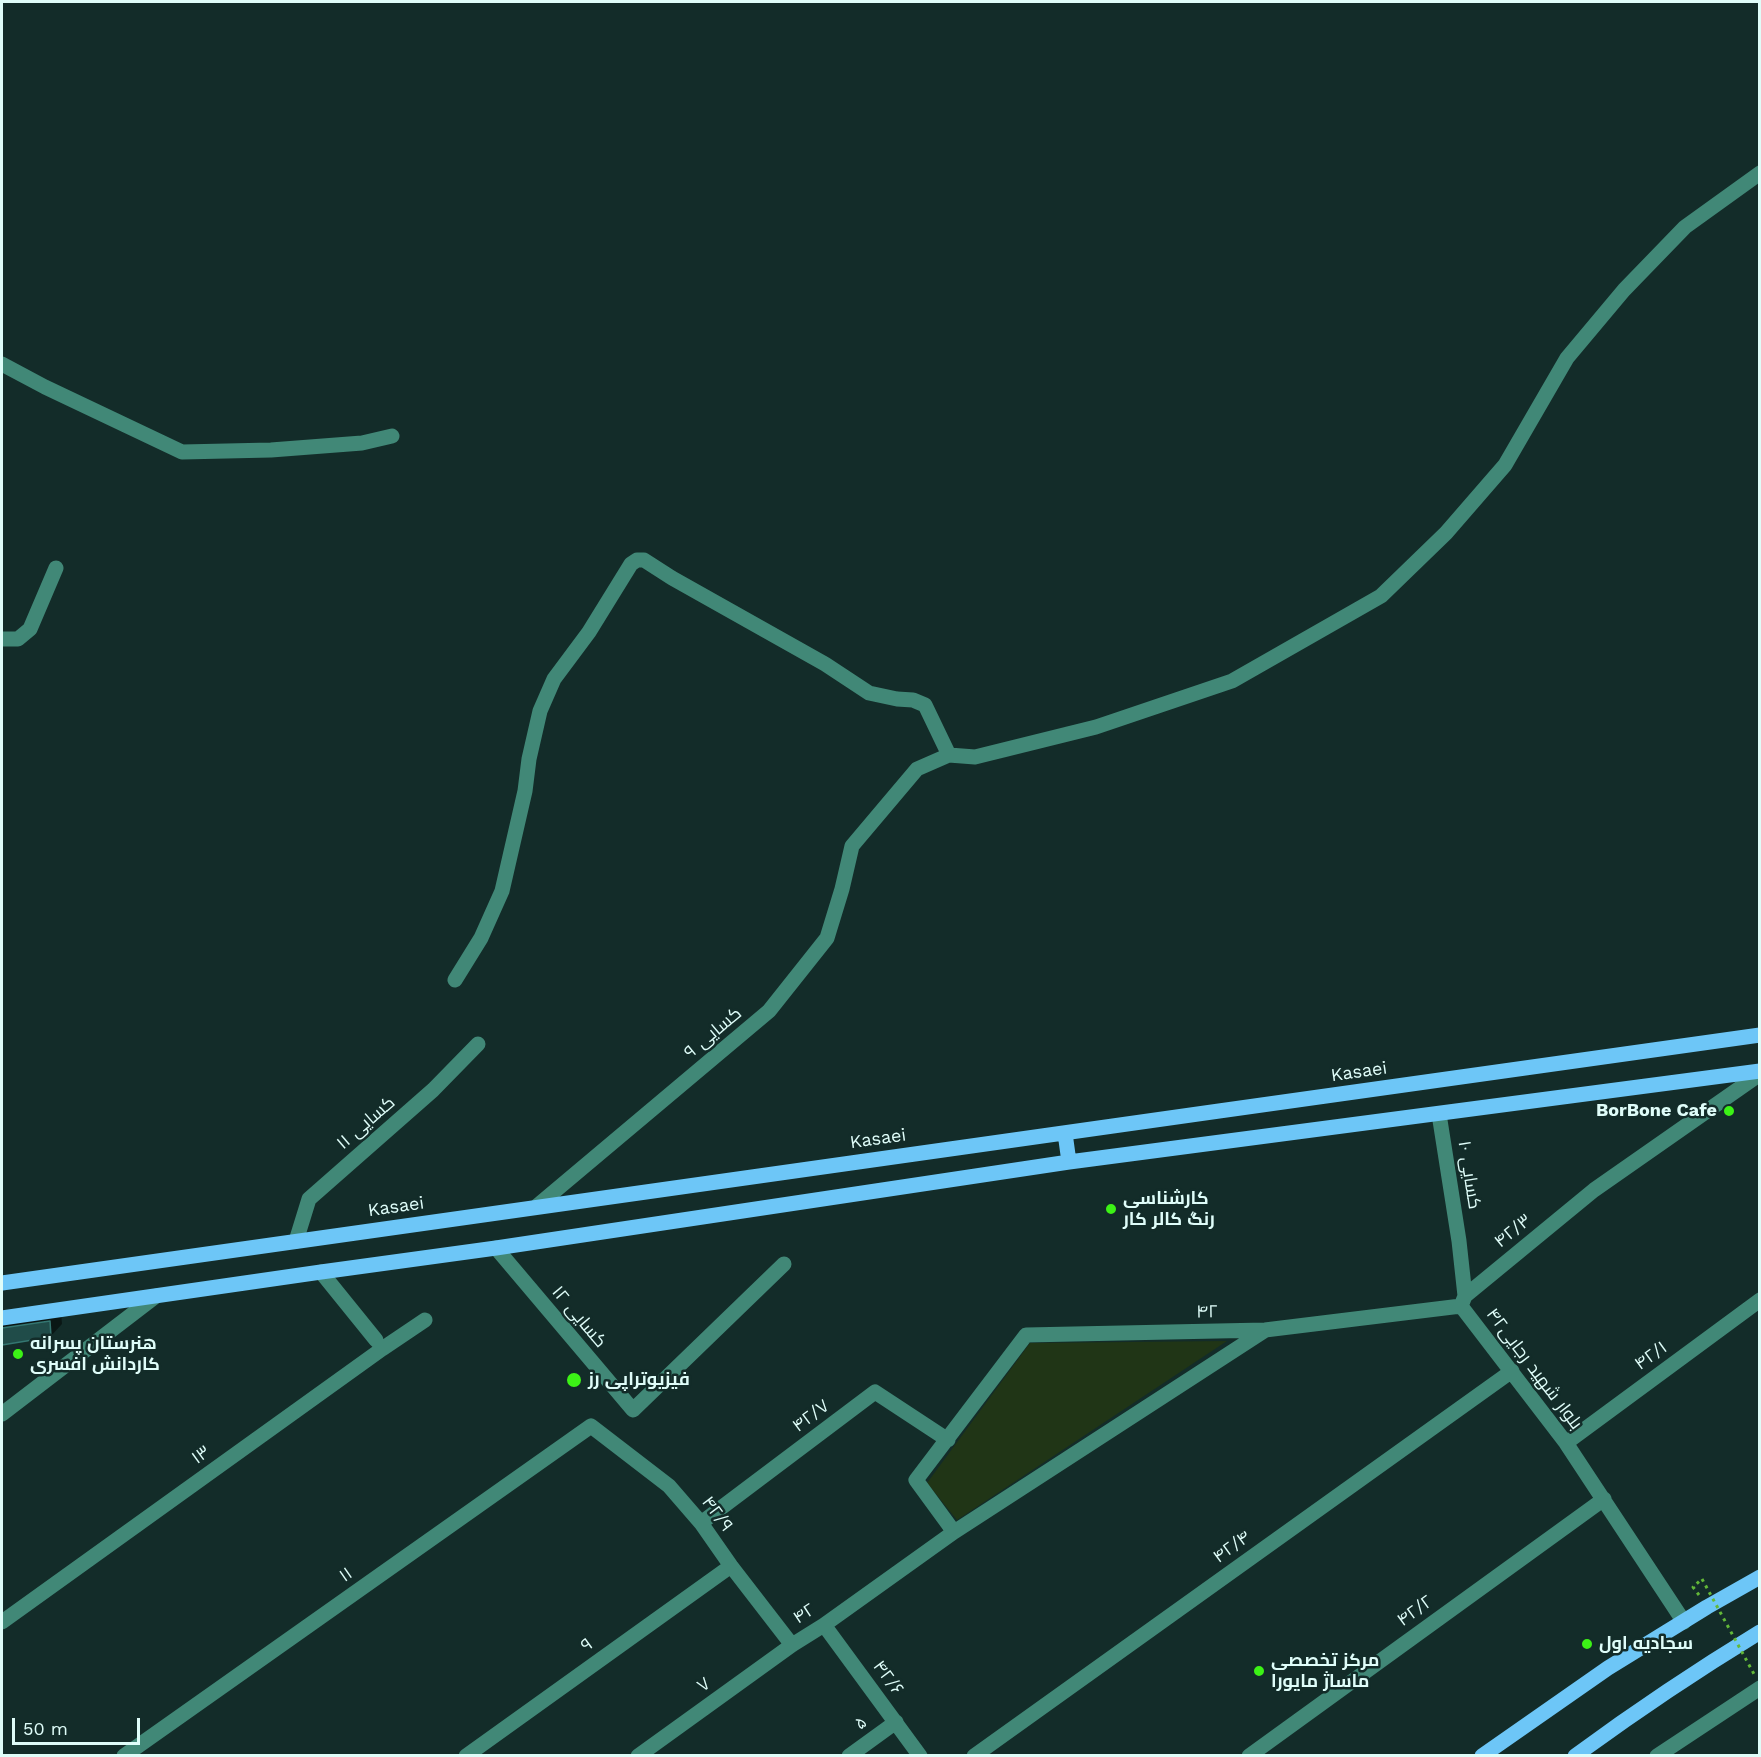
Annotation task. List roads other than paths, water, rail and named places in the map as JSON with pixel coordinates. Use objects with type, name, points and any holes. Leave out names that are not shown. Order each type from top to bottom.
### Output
[{"type":"main road","name":"Kasaei","points":[[2,1283],[1760,1035]]},
{"type":"main road","points":[[2,1318],[496,1248],[1069,1162],[1760,1073]]},
{"type":"main road","points":[[1065,1133],[1069,1162]]},
{"type":"main road","points":[[1482,1755],[1608,1668],[1760,1577]]},
{"type":"main road","points":[[1575,1755],[1648,1703],[1760,1632]]},
{"type":"street","points":[[455,980],[481,938],[502,891],[525,791],[529,759],[540,711],[554,679],[589,632],[631,564],[637,560],[644,560],[825,664],[869,693],[913,700],[925,705],[949,755],[975,757],[1096,727],[1232,681],[1381,596],[1446,533],[1505,465],[1567,358],[1624,290],[1685,227],[1760,173]]},
{"type":"street","points":[[2,364],[182,452],[271,450],[351,444],[392,436]]},
{"type":"street","points":[[2,639],[18,639],[30,629],[56,568]]},
{"type":"street","name":"۹ کسایی","points":[[537,1206],[769,1011],[827,938],[852,846],[917,769],[949,755]]},
{"type":"street","name":"۱۱ کسایی","points":[[296,1241],[309,1199],[433,1090],[478,1044]]},
{"type":"street","name":"۴۲/۳","points":[[1463,1301],[1594,1190],[1760,1073]]},
{"type":"street","name":"۱۰ کسایی","points":[[1439,1114],[1459,1241],[1463,1301]]},
{"type":"street","name":"۱۲ کسایی","points":[[496,1248],[633,1410],[784,1264]]},
{"type":"street","points":[[321,1272],[376,1340]]},
{"type":"street","points":[[2,1414],[156,1296]]},
{"type":"street","name":"۴۲/۱","points":[[1566,1443],[1760,1300]]},
{"type":"street","name":"بلوار شهید رجایی۴۲","points":[[1265,1330],[1463,1301],[1566,1443],[1684,1622]]},
{"type":"street","name":"۱۳","points":[[2,1622],[425,1320]]},
{"type":"street","name":"۴۲","points":[[954,1532],[916,1480],[1026,1335],[1265,1330]]},
{"type":"street","name":"۴۲","points":[[792,1645],[824,1625],[954,1532],[1265,1330]]},
{"type":"street","name":"۴۲/۴","points":[[974,1755],[1512,1371]]},
{"type":"street","name":"۴۲/۷","points":[[701,1523],[875,1392],[948,1440]]},
{"type":"street","name":"۴۲/۹","points":[[591,1426],[669,1486],[701,1523],[792,1645]]},
{"type":"street","name":"۱۱","points":[[124,1755],[591,1426]]},
{"type":"street","name":"۴۲/۲","points":[[1250,1755],[1604,1499]]},
{"type":"street","name":"۹","points":[[466,1755],[731,1566]]},
{"type":"street","name":"۴۲/۶","points":[[824,1625],[920,1755]]},
{"type":"street","name":"۷","points":[[638,1755],[792,1645]]},
{"type":"street","points":[[1657,1755],[1760,1689]]},
{"type":"street","name":"۵","points":[[849,1755],[896,1722]]},
{"type":"place","name":"BorBone Cafe","points":[[1729,1111]]},
{"type":"place","name":"کارشناسی رنگ کالر کار","points":[[1111,1209]]},
{"type":"place","name":"هنرستان پسرانه کاردانش افسری","points":[[18,1354]]},
{"type":"place","name":"فیزیوتراپی رز","points":[[574,1380]]},
{"type":"place","name":"سجادیه اول","points":[[1587,1644]]},
{"type":"place","name":"مرکز تخصصی ماساژ مایورا","points":[[1259,1671]]}]
